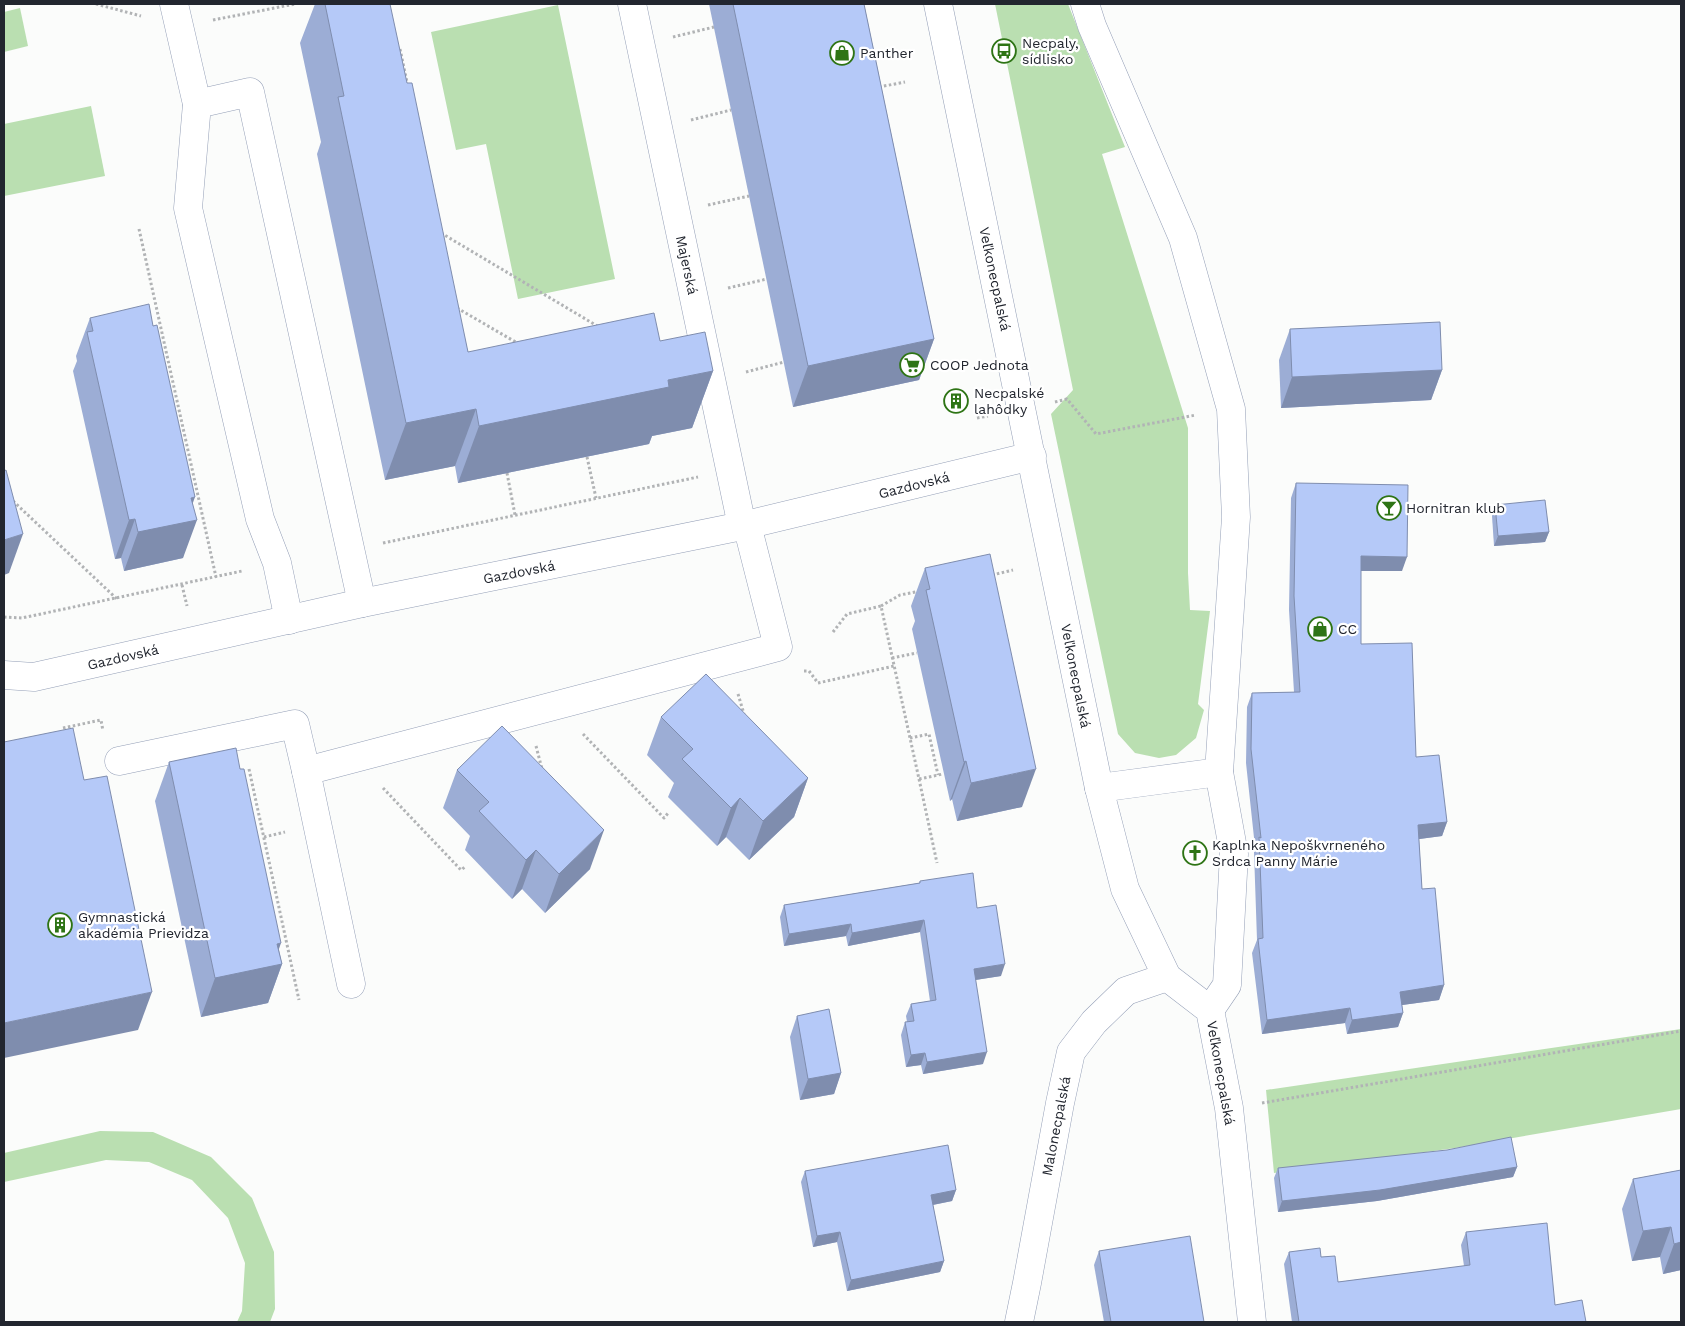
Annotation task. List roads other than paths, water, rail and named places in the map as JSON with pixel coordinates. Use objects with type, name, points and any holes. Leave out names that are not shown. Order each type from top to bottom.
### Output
[{"type":"street","points":[[174,4],[197,104],[188,208],[260,519],[277,563],[289,620]]},
{"type":"street","name":"Majerská","points":[[306,771],[778,647],[745,526],[632,4]]},
{"type":"street","name":"Veľkonecpalská","points":[[938,4],[1099,788],[1125,889],[1167,977],[1210,1010],[1228,1098],[1252,1322]]},
{"type":"street","points":[[1084,4],[1183,238],[1231,409],[1236,517],[1219,772],[1234,854],[1227,985],[1210,1010]]},
{"type":"street","points":[[197,104],[250,92],[362,603]]},
{"type":"street","name":"Gazdovská","points":[[4,675],[34,677],[362,603],[745,526],[1032,456]]},
{"type":"street","points":[[112,751],[295,724],[351,984]]},
{"type":"street","points":[[1099,788],[1219,772]]},
{"type":"street","name":"Malonecpalská","points":[[1019,1322],[1060,1103],[1072,1052],[1094,1022],[1126,992],[1167,977]]},
{"type":"place","name":"Necpaly, sídlisko","points":[[1004,51]]},
{"type":"place","name":"Panther","points":[[842,53]]},
{"type":"place","name":"COOP Jednota","points":[[912,365]]},
{"type":"place","name":"Necpalské lahôdky","points":[[956,401]]},
{"type":"place","name":"Hornitran klub","points":[[1389,508]]},
{"type":"place","name":"CC","points":[[1320,629]]},
{"type":"place","name":"Kaplnka Nepoškvrneného Srdca Panny Márie","points":[[1195,853]]},
{"type":"place","name":"Gymnastická akadémia Prievidza","points":[[60,925]]}]
